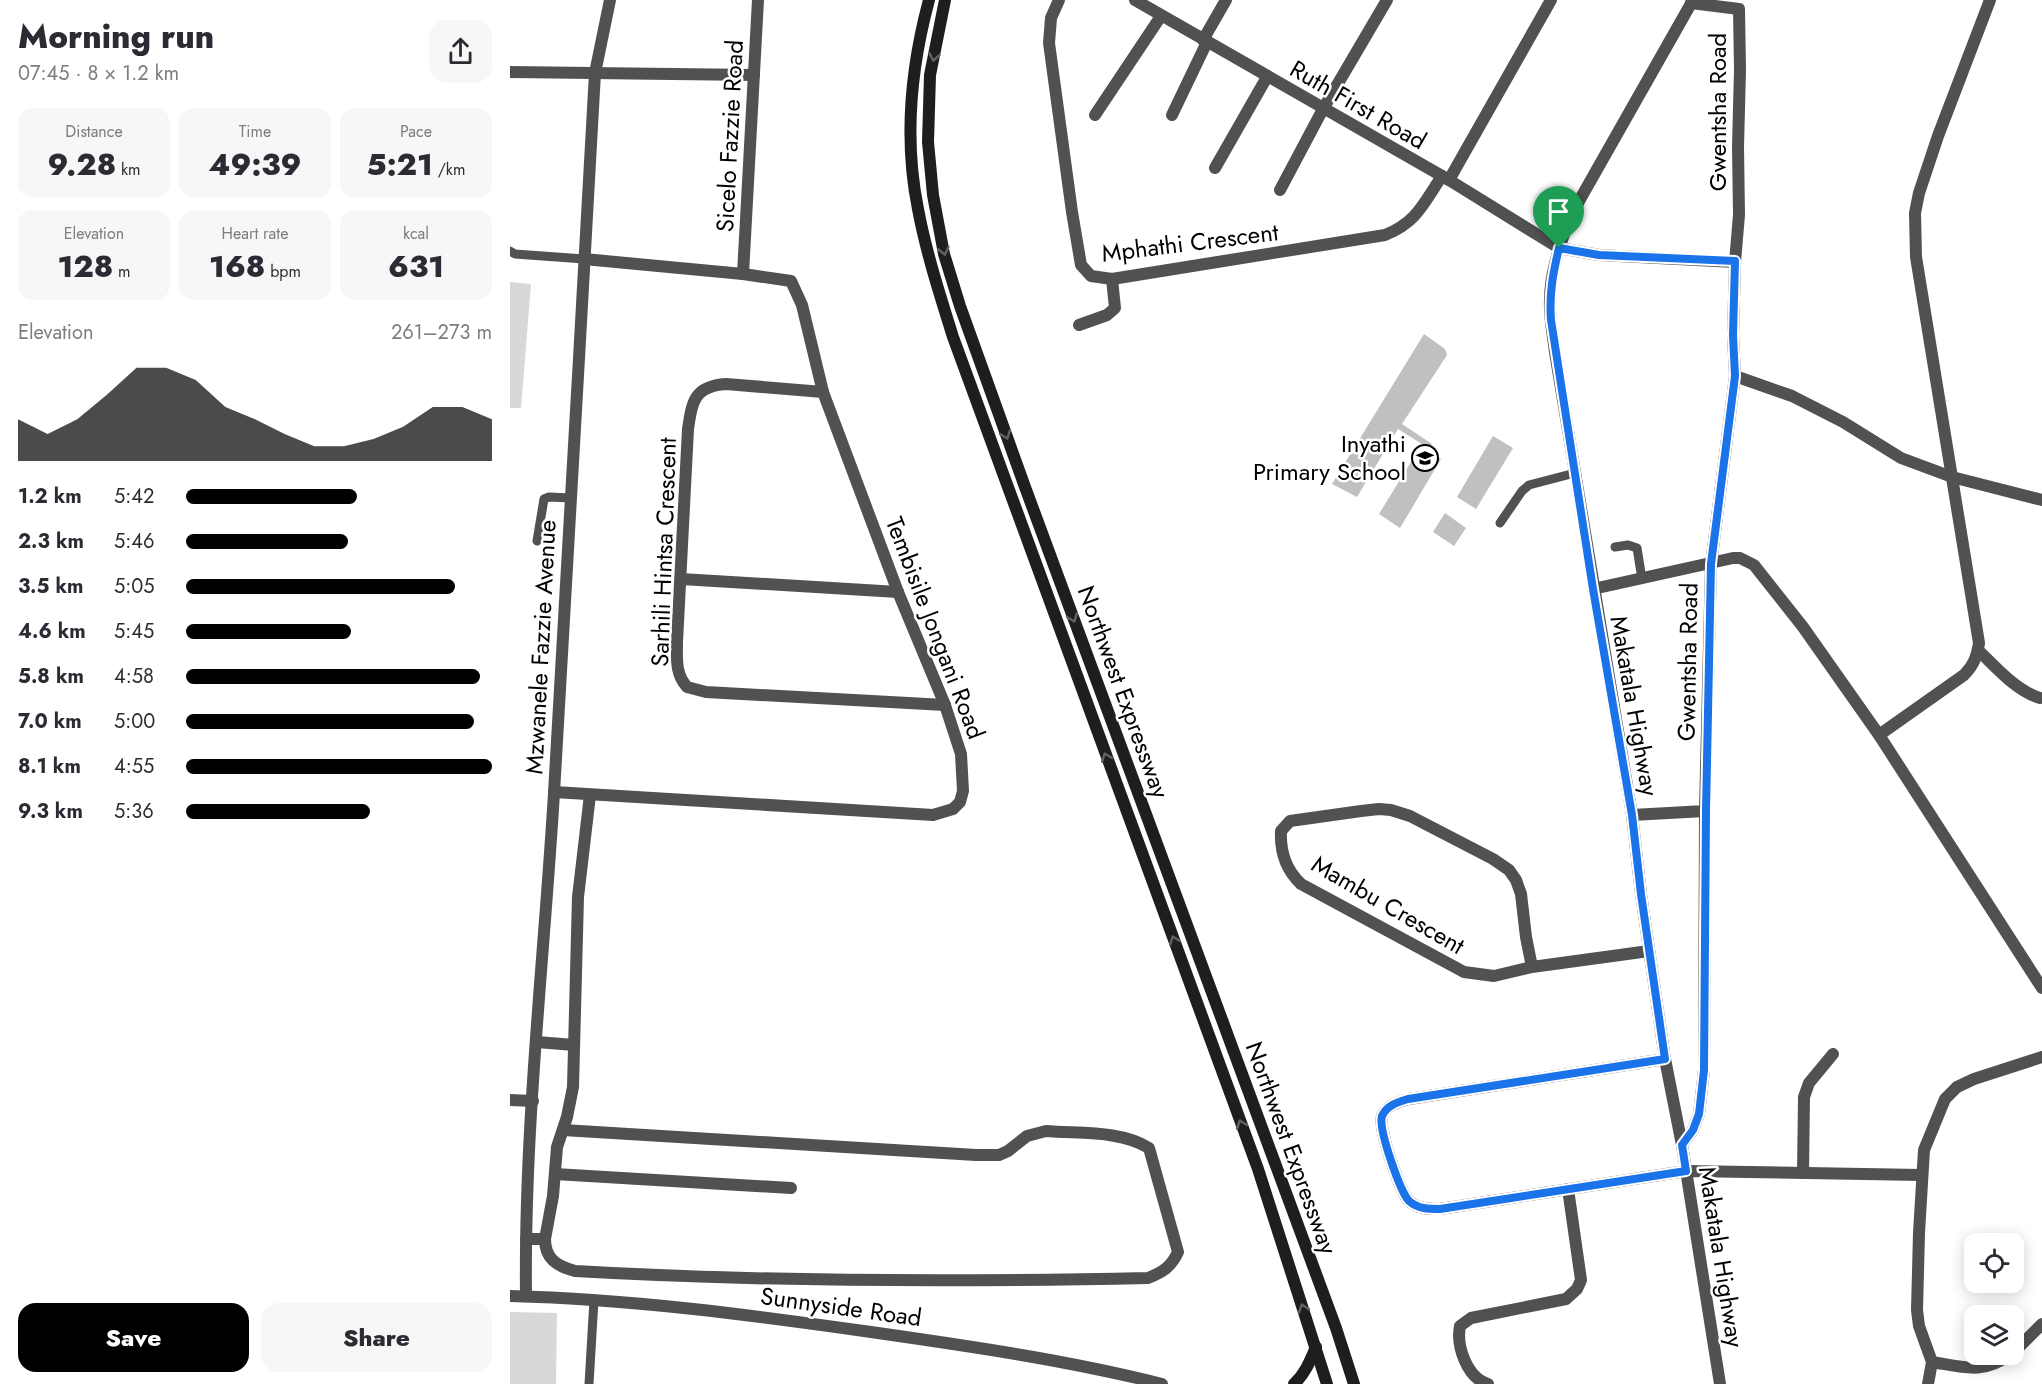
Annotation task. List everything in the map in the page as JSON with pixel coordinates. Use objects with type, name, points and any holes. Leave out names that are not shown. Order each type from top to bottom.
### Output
[{"type":"main road","name":"Northwest Expressway","points":[[929,0],[919,37],[912,90],[910,152],[917,208],[933,271],[957,348],[1258,1169],[1328,1384]]},
{"type":"main road","name":"Northwest Expressway","points":[[945,0],[930,75],[928,142],[933,195],[960,306],[1336,1328],[1354,1384]]},
{"type":"main road","points":[[1294,1384],[1308,1365],[1316,1347]]},
{"type":"street","name":"Mzwanele Fazzie Avenue","points":[[526,1296],[526,1239],[533,1101],[554,792],[595,73],[609,0]]},
{"type":"street","name":"Sicelo Fazzie Road","points":[[743,274],[758,0]]},
{"type":"street","name":"Mphathi Crescent","points":[[1059,0],[1051,18],[1048,43],[1081,265],[1090,276],[1112,279],[1385,235],[1407,224],[1445,178],[1551,0]]},
{"type":"street","name":"Ruth First Road","points":[[1135,0],[1445,178],[1559,248]]},
{"type":"street","points":[[1172,114],[1226,0]]},
{"type":"street","points":[[1280,189],[1387,0]]},
{"type":"street","points":[[1879,735],[1964,675],[1972,667],[1978,650],[1979,643],[1916,257],[1915,213],[1919,193],[1938,136],[1990,0]]},
{"type":"street","name":"Gwentsha Road","points":[[1682,1145],[1693,1130],[1699,1114],[1704,1070],[1711,564],[1735,376],[1733,335],[1739,216],[1739,5],[1692,1]]},
{"type":"street","name":"Makatala Highway","points":[[1692,1],[1570,217],[1559,248],[1552,277],[1550,299],[1555,352],[1632,815],[1665,1059],[1682,1145],[1720,1384]]},
{"type":"street","points":[[1095,115],[1161,16]]},
{"type":"street","points":[[510,72],[754,75]]},
{"type":"street","points":[[1215,168],[1267,77]]},
{"type":"street","points":[[1559,248],[1599,255],[1735,261]]},
{"type":"street","name":"Tembisile Jongani Road","points":[[554,792],[917,814],[944,813],[953,809],[960,802],[963,783],[961,754],[945,705],[898,592],[823,392],[802,305],[791,281],[743,274],[584,260]]},
{"type":"street","points":[[1079,325],[1107,315],[1115,308],[1112,279]]},
{"type":"street","points":[[1735,376],[1792,396],[1843,422],[1901,458],[1952,477],[2042,501]]},
{"type":"street","name":"Sarhili Hintsa Crescent","points":[[823,392],[726,384],[707,387],[701,391],[691,410],[688,429],[677,665],[683,682],[693,689],[945,705]]},
{"type":"street","points":[[1593,589],[1740,558],[1754,565],[1803,627],[1879,735],[2042,988]]},
{"type":"street","points":[[681,579],[898,592]]},
{"type":"street","points":[[1978,650],[2017,685],[2032,696],[2040,698]]},
{"type":"street","points":[[563,1130],[976,1155],[999,1155],[1035,1132],[1128,1138],[1149,1148],[1178,1252],[1172,1264],[1148,1278],[995,1281],[648,1275],[575,1271],[552,1260],[545,1250],[545,1239],[554,1196],[557,1147],[572,1095],[578,897],[590,795]]},
{"type":"street","name":"Mambu Crescent","points":[[1532,968],[1521,894],[1516,880],[1509,870],[1493,859],[1410,816],[1391,810],[1370,810],[1290,821],[1281,831],[1286,864],[1301,884],[1464,972],[1494,976],[1532,968],[1649,951]]},
{"type":"street","points":[[1632,815],[1706,811]]},
{"type":"street","points":[[537,1042],[574,1045]]},
{"type":"street","points":[[1803,1173],[1804,1096],[1809,1083],[1833,1054]]},
{"type":"street","points":[[1928,1384],[1932,1362],[1919,1326],[1917,1310],[1921,1175],[1924,1150],[1945,1099],[1958,1087],[1974,1079],[2042,1057]]},
{"type":"street","points":[[1665,1059],[1408,1099],[1395,1103],[1383,1114],[1382,1130],[1402,1191],[1417,1206],[1426,1209],[1440,1209],[1686,1171],[1921,1175]]},
{"type":"street","points":[[510,1100],[533,1101]]},
{"type":"street","points":[[555,1174],[791,1188]]},
{"type":"street","points":[[1488,1384],[1476,1379],[1466,1364],[1459,1332],[1460,1326],[1471,1318],[1566,1299],[1577,1289],[1581,1280],[1568,1190]]},
{"type":"street","points":[[526,1239],[545,1239]]},
{"type":"street","name":"Sunnyside Road","points":[[510,1296],[636,1302],[771,1318],[1010,1352],[1162,1384]]},
{"type":"street","points":[[2024,1342],[2042,1324]]},
{"type":"street","points":[[1932,1362],[1973,1369],[1993,1365]]},
{"type":"lane","points":[[510,251],[515,254],[584,260]]},
{"type":"lane","points":[[1500,524],[1522,491],[1529,485],[1575,473]]},
{"type":"lane","points":[[537,541],[544,499],[547,497],[571,498]]},
{"type":"lane","points":[[1615,547],[1628,545],[1637,548],[1642,579]]},
{"type":"lane","points":[[589,1384],[594,1300]]},
{"type":"shaded area","points":[[510,282],[531,284],[521,408],[510,408]]},
{"type":"shaded area","points":[[510,1312],[557,1313],[556,1384],[510,1384]]},
{"type":"building","name":"Inyathi Primary School","points":[[1424,334],[1445,349],[1447,355],[1402,424],[1432,444],[1428,449],[1441,459],[1400,528],[1379,514],[1422,444],[1398,429],[1357,497],[1332,484]]},
{"type":"building","name":"Inyathi Primary School","points":[[1493,436],[1513,448],[1476,509],[1457,497]]},
{"type":"building","name":"Inyathi Primary School","points":[[1445,513],[1466,528],[1454,546],[1433,532]]},
{"type":"place","name":"Inyathi Primary School","points":[[1425,458]]},
{"type":"route","points":[[1559,248],[1599,255],[1735,261],[1733,335],[1735,376],[1711,564],[1704,1070],[1699,1114],[1693,1130],[1682,1145],[1686,1171],[1440,1209],[1426,1209],[1410,1201],[1402,1191],[1382,1130],[1381,1121],[1388,1107],[1408,1099],[1665,1059],[1632,815],[1555,352],[1550,299],[1552,277],[1559,248]]}]
